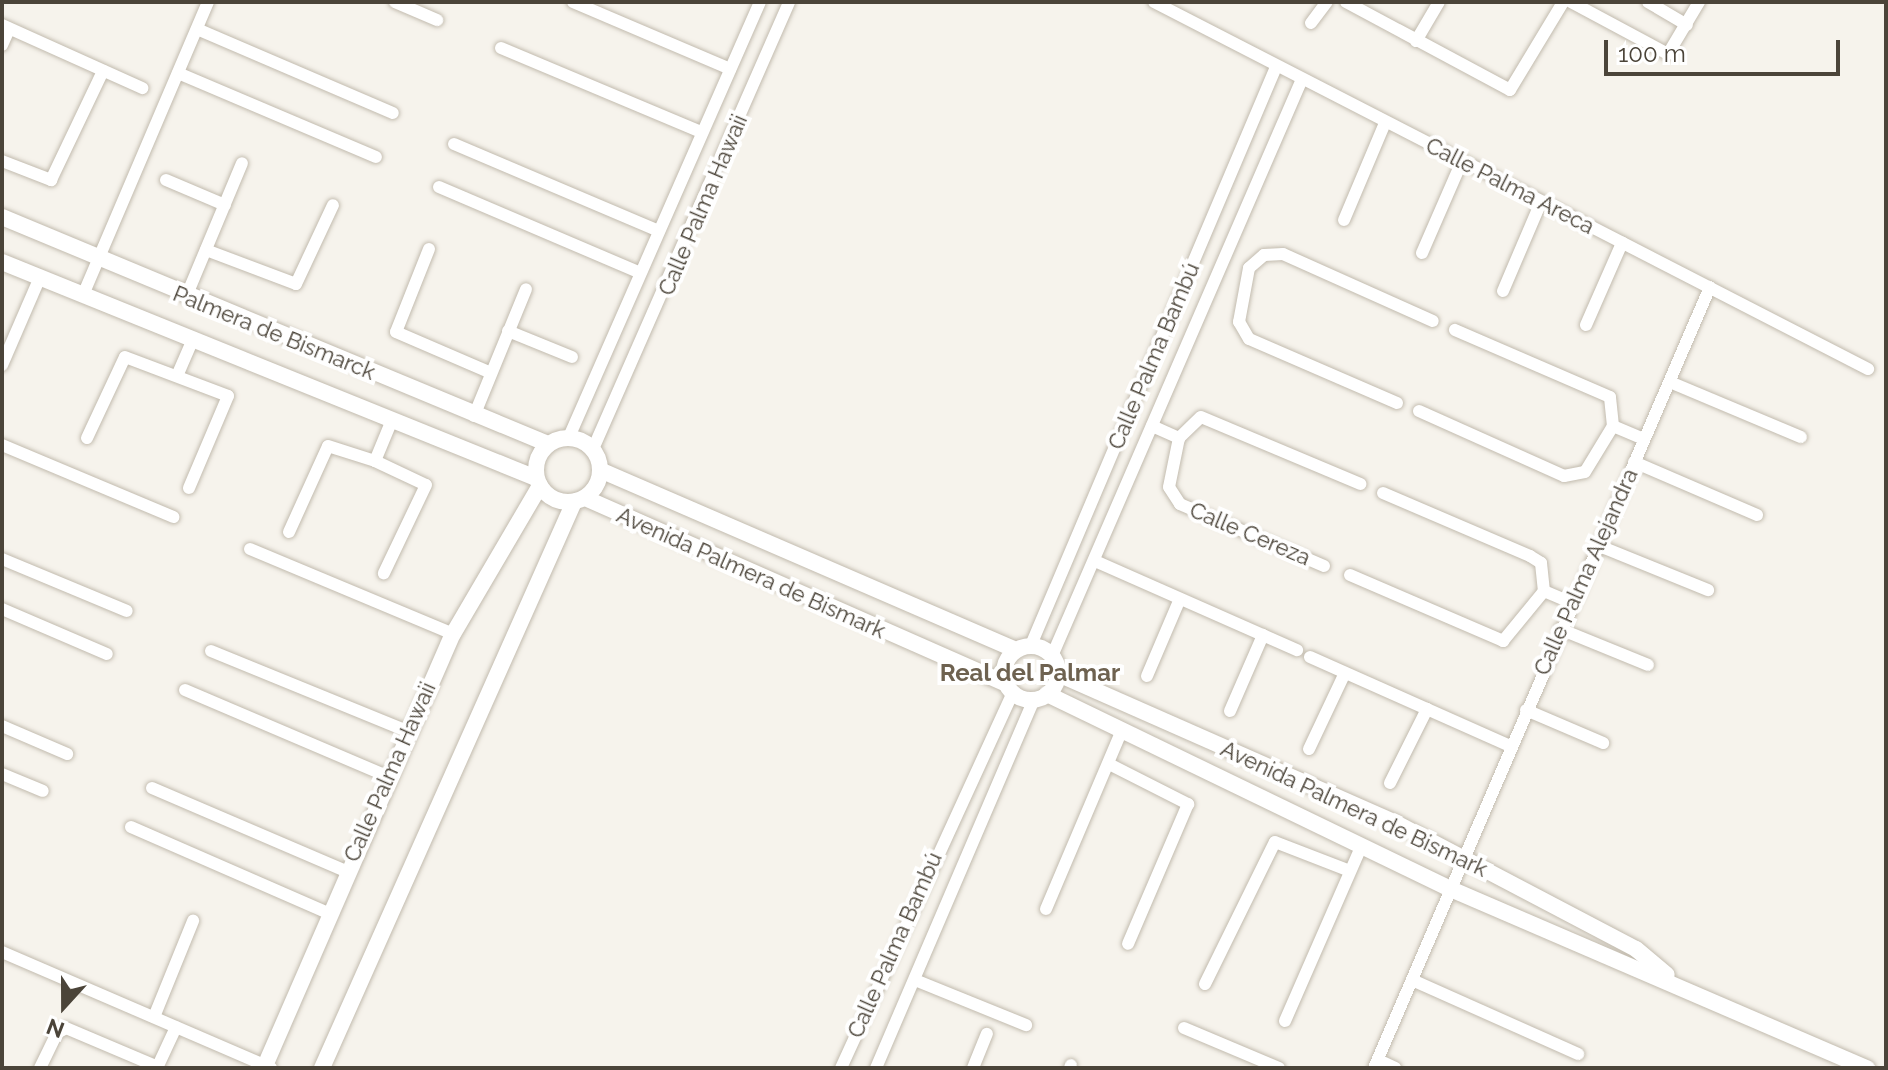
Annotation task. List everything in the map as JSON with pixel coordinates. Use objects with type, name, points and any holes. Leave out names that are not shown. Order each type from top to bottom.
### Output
[{"type":"street","points":[[83,295],[208,2]]},
{"type":"street","points":[[395,2],[437,20]]},
{"type":"street","points":[[573,2],[730,69]]},
{"type":"street","name":"Calle Palma Hawaii","points":[[569,437],[638,272],[760,2]]},
{"type":"street","name":"Calle Palma Hawaii","points":[[593,449],[789,2]]},
{"type":"street","name":"Calle Palma Areca","points":[[1154,2],[1868,369]]},
{"type":"street","points":[[1311,23],[1327,2]]},
{"type":"street","points":[[1346,2],[1510,90],[1563,2]]},
{"type":"street","points":[[1416,41],[1439,2]]},
{"type":"street","points":[[1571,2],[1672,52],[1699,2]]},
{"type":"street","points":[[1648,2],[1687,25]]},
{"type":"street","points":[[2,45],[5,27],[142,88]]},
{"type":"street","points":[[197,29],[393,113]]},
{"type":"street","points":[[501,48],[701,132]]},
{"type":"street","name":"Calle Palma Bambú","points":[[1023,648],[1276,67]]},
{"type":"street","points":[[2,161],[51,180],[103,71]]},
{"type":"street","points":[[178,73],[376,157]]},
{"type":"street","name":"Calle Palma Bambú","points":[[1052,656],[1302,79]]},
{"type":"street","points":[[1344,220],[1385,123]]},
{"type":"street","points":[[454,144],[657,230]]},
{"type":"street","points":[[1422,253],[1462,161]]},
{"type":"street","points":[[186,297],[242,163]]},
{"type":"street","points":[[166,180],[225,205]]},
{"type":"street","points":[[439,187],[638,272]]},
{"type":"street","points":[[1503,291],[1541,202]]},
{"type":"street","points":[[206,250],[296,284],[333,205]]},
{"type":"street","name":"Palmera de Bismarck","points":[[2,217],[98,261],[548,444]]},
{"type":"street","points":[[1586,325],[1622,243]]},
{"type":"street","points":[[429,249],[396,332],[491,373]]},
{"type":"street","points":[[1397,403],[1249,339],[1239,322],[1249,268],[1272,251],[1283,254],[1433,321]]},
{"type":"street","points":[[1225,257],[1249,268]]},
{"type":"street","name":"Palmera de Bismarck","points":[[2,262],[538,482]]},
{"type":"street","points":[[3,361],[40,277]]},
{"type":"street","name":"Calle Palma Alejandra","points":[[1376,1064],[1453,890],[1560,629],[1710,287]]},
{"type":"street","points":[[474,416],[526,289]]},
{"type":"street","points":[[1419,411],[1564,476],[1585,472],[1613,426],[1610,397],[1455,330]]},
{"type":"street","points":[[508,331],[572,357]]},
{"type":"street","points":[[177,376],[193,339]]},
{"type":"street","points":[[87,438],[125,357],[231,401],[189,488]]},
{"type":"street","points":[[1670,382],[1801,437]]},
{"type":"street","points":[[1152,426],[1179,438],[1201,417],[1360,484]]},
{"type":"street","points":[[375,461],[392,420]]},
{"type":"street","points":[[1613,426],[1644,439]]},
{"type":"street","points":[[322,1068],[579,500],[600,470],[593,449],[569,437],[548,444],[538,482],[554,499],[579,500]]},
{"type":"street","name":"Calle Cereza","points":[[1179,438],[1169,487],[1180,504],[1324,566]]},
{"type":"street","points":[[2,445],[173,517]]},
{"type":"street","points":[[289,532],[328,446],[375,461],[426,485],[384,573]]},
{"type":"street","points":[[1634,462],[1757,515]]},
{"type":"street","name":"Avenida Palmera de Bismark","points":[[600,470],[1023,648]]},
{"type":"street","name":"Calle Palma Hawaii","points":[[266,1067],[328,913],[407,731],[453,634],[538,482]]},
{"type":"street","points":[[1350,575],[1503,641],[1544,591],[1541,563],[1530,556],[1383,493]]},
{"type":"street","name":"Avenida Palmera de Bismark","points":[[579,500],[1010,688]]},
{"type":"street","points":[[1597,545],[1708,590]]},
{"type":"street","points":[[250,549],[453,634]]},
{"type":"street","points":[[2,559],[127,611]]},
{"type":"street","points":[[1095,561],[1179,601],[1297,650]]},
{"type":"street","points":[[1544,591],[1572,603]]},
{"type":"street","points":[[1147,676],[1179,601]]},
{"type":"street","points":[[2,609],[107,654]]},
{"type":"street","points":[[1560,629],[1648,665]]},
{"type":"street","points":[[1230,711],[1263,635]]},
{"type":"street","points":[[1023,648],[1052,656],[1058,674],[1040,697],[1010,688],[1005,664],[1023,648]]},
{"type":"street","points":[[211,651],[407,731]]},
{"type":"street","points":[[1310,657],[1510,746]]},
{"type":"street","points":[[1309,749],[1345,673]]},
{"type":"street","name":"Avenida Palmera de Bismark","points":[[1058,674],[1465,858],[1636,949],[1681,986]]},
{"type":"street","name":"Calle Palma Bambú","points":[[841,1068],[1010,688]]},
{"type":"street","points":[[185,690],[387,776]]},
{"type":"street","name":"Calle Palma Bambú","points":[[876,1068],[1040,697]]},
{"type":"street","name":"Avenida Palmera de Bismark","points":[[1040,697],[1453,890],[1867,1068]]},
{"type":"street","points":[[1390,783],[1427,709]]},
{"type":"street","points":[[1526,710],[1603,743]]},
{"type":"street","points":[[2,726],[67,754]]},
{"type":"street","points":[[1046,909],[1120,735]]},
{"type":"street","points":[[1109,764],[1188,804],[1128,944]]},
{"type":"street","points":[[2,774],[43,791]]},
{"type":"street","points":[[152,788],[346,871]]},
{"type":"street","points":[[131,827],[328,913]]},
{"type":"street","points":[[1205,984],[1275,842],[1350,871]]},
{"type":"street","points":[[1285,1021],[1362,845]]},
{"type":"street","points":[[154,1017],[193,921]]},
{"type":"street","points":[[2,952],[266,1067]]},
{"type":"street","points":[[915,980],[1026,1025]]},
{"type":"street","points":[[1412,980],[1578,1054]]},
{"type":"street","points":[[40,1068],[57,1033],[66,1028],[158,1067],[176,1027]]},
{"type":"street","points":[[1184,1028],[1279,1068]]},
{"type":"street","points":[[973,1068],[987,1034]]},
{"type":"street","points":[[1376,1064],[1395,1068]]},
{"type":"district","name":"Real del Palmar","points":[[1030,673]]}]
